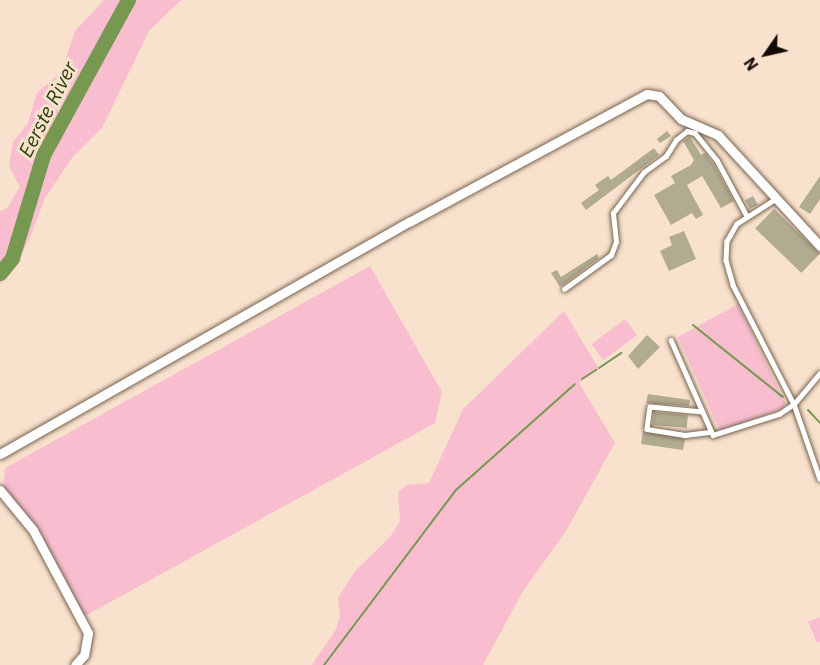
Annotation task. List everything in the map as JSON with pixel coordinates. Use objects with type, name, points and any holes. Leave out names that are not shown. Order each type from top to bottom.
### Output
[{"type":"street","points":[[0,454],[420,216],[647,94],[659,96],[681,119],[718,135],[820,246]]},
{"type":"street","points":[[0,490],[33,530],[88,633],[84,655],[75,665]]},
{"type":"lane","points":[[564,289],[606,261],[616,242],[612,217],[618,205],[644,172],[666,156],[676,140],[687,131],[694,134],[717,160],[747,216]]},
{"type":"lane","points":[[776,199],[747,216],[730,235],[726,260],[733,285],[794,404],[820,479]]},
{"type":"lane","points":[[672,340],[711,432]]},
{"type":"lane","points":[[702,412],[650,407],[647,429],[685,435],[711,432],[718,435],[746,426],[794,404],[820,373]]},
{"type":"shaded area","points":[[104,0],[181,0],[149,31],[102,128],[72,158],[45,198],[29,240],[10,274],[0,284],[0,211],[7,208],[20,187],[9,166],[13,142],[28,123],[37,93],[61,72],[75,31]]},
{"type":"shaded area","points":[[370,266],[442,392],[435,423],[85,616],[29,518],[3,487],[5,468]]},
{"type":"shaded area","points":[[738,304],[785,403],[784,408],[720,431],[678,337]]},
{"type":"shaded area","points":[[564,311],[599,369],[579,383],[615,443],[566,531],[522,593],[483,665],[312,665],[335,631],[340,617],[338,598],[355,571],[390,537],[400,521],[398,492],[407,485],[429,483],[463,409]]},
{"type":"shaded area","points":[[625,319],[637,335],[603,360],[591,344]]},
{"type":"shaded area","points":[[820,617],[820,642],[817,643],[808,622]]},
{"type":"building","points":[[667,131],[671,136],[660,143],[657,139]]},
{"type":"building","points":[[690,137],[701,155],[705,153],[714,165],[734,201],[721,208],[702,176],[687,185],[703,215],[696,219],[692,213],[671,225],[654,195],[675,183],[671,176],[691,165],[694,160],[683,141]]},
{"type":"building","points":[[654,148],[659,155],[586,210],[581,203],[599,190],[595,185],[608,176],[611,180]]},
{"type":"building","points":[[820,176],[820,199],[810,214],[799,207]]},
{"type":"building","points":[[753,196],[758,205],[750,209],[745,200]]},
{"type":"building","points":[[774,209],[820,253],[801,273],[755,228]]},
{"type":"building","points":[[684,231],[696,259],[669,271],[660,251],[672,245],[669,237]]},
{"type":"building","points":[[597,254],[599,258],[560,287],[551,273],[557,270],[561,277]]},
{"type":"building","points":[[647,335],[660,347],[638,369],[628,356]]},
{"type":"building","points":[[648,394],[690,400],[689,406],[646,403]]},
{"type":"building","points":[[654,412],[688,415],[687,428],[653,425]]},
{"type":"building","points":[[643,431],[685,439],[683,450],[641,444]]},
{"type":"waterway","name":"Eerste River","points":[[0,273],[12,258],[43,155],[128,0]]},
{"type":"waterway","points":[[693,325],[783,397]]},
{"type":"waterway","points":[[599,368],[621,353]]},
{"type":"waterway","points":[[582,379],[596,370]]},
{"type":"waterway","points":[[324,665],[456,490],[575,384]]},
{"type":"waterway","points":[[808,410],[820,423]]}]
